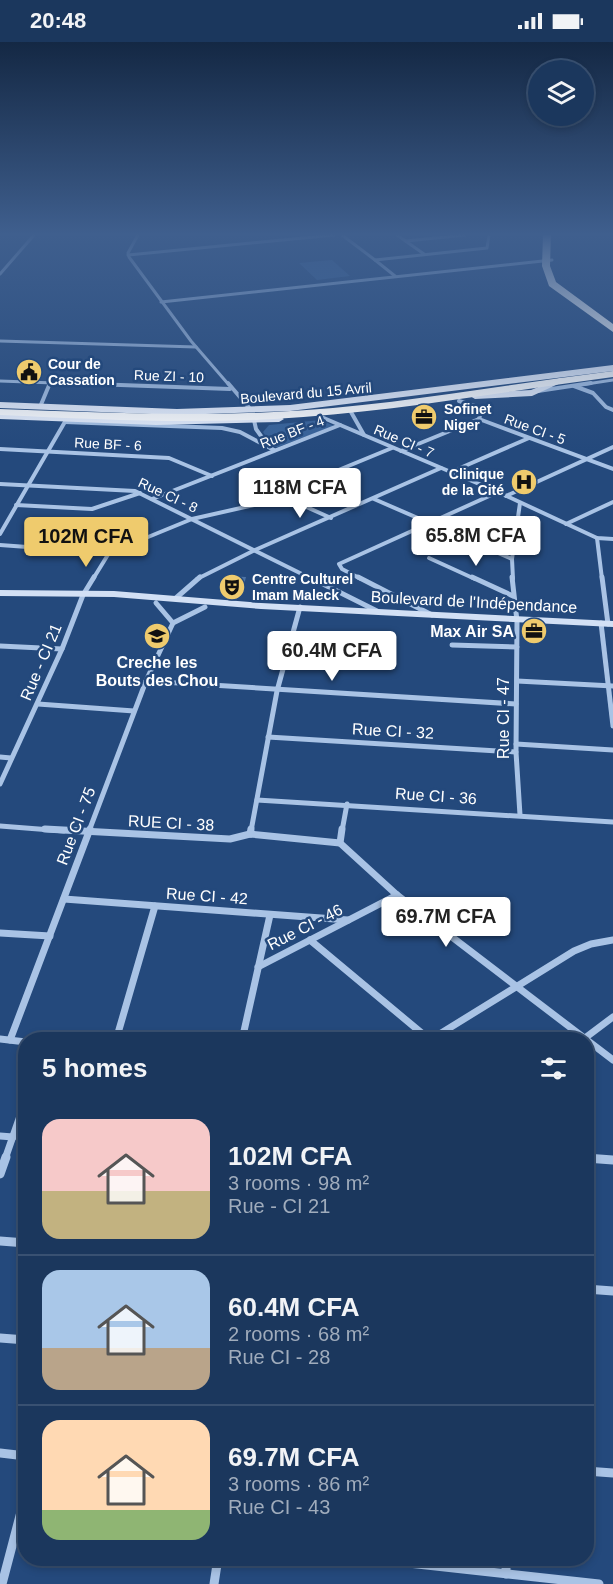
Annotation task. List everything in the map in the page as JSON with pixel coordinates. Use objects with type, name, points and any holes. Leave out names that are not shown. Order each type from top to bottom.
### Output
[{"type":"highway","points":[[583,307],[613,329]]},
{"type":"highway","points":[[589,307],[613,324]]},
{"type":"highway","name":"Boulevard du 15 Avril","points":[[0,410],[150,418],[275,416],[330,412],[567,383],[613,371]]},
{"type":"highway","name":"Boulevard du 15 Avril","points":[[0,410],[167,415],[285,412],[613,371]]},
{"type":"main road","name":"Boulevard du 15 Avril","points":[[0,410],[40,407],[158,412],[250,410],[331,404],[613,371]]},
{"type":"main road","name":"Boulevard du 15 Avril","points":[[0,410],[19,417],[66,420],[156,422],[254,420],[319,416],[490,394],[532,393],[567,383]]},
{"type":"main road","points":[[0,421],[19,417]]},
{"type":"main road","name":"Boulevard de l'Indépendance","points":[[0,593],[176,598],[261,606]]},
{"type":"main road","name":"Boulevard de l'Indépendance","points":[[83,595],[205,607],[300,607],[517,621],[608,624]]},
{"type":"street","points":[[165,307],[230,389],[244,400],[250,410]]},
{"type":"street","points":[[0,341],[196,347]]},
{"type":"street","name":"Rue ZI - 10","points":[[0,381],[230,389]]},
{"type":"street","points":[[40,407],[50,383]]},
{"type":"street","points":[[567,383],[593,393],[606,407],[613,410]]},
{"type":"street","name":"Rue CI - 5","points":[[459,400],[481,412],[479,419],[613,469]]},
{"type":"street","points":[[351,412],[364,435]]},
{"type":"street","name":"Rue CI - 7","points":[[319,416],[498,492],[597,538],[613,539]]},
{"type":"street","points":[[401,451],[479,419]]},
{"type":"street","points":[[0,534],[66,420],[222,428],[240,432],[274,450]]},
{"type":"street","points":[[254,420],[263,441],[274,450]]},
{"type":"street","name":"Rue BF - 4","points":[[152,499],[340,425]]},
{"type":"street","points":[[451,472],[529,438]]},
{"type":"street","points":[[506,496],[613,447]]},
{"type":"street","points":[[0,545],[109,553],[192,519],[254,505],[392,448]]},
{"type":"street","name":"Rue BF - 6","points":[[0,449],[169,458],[212,476]]},
{"type":"street","points":[[176,598],[198,579],[255,550],[441,468]]},
{"type":"street","name":"Rue CI - 8","points":[[0,484],[128,489],[141,493],[378,612]]},
{"type":"street","points":[[434,615],[339,567],[339,564],[498,492]]},
{"type":"street","points":[[16,505],[92,509],[141,493]]},
{"type":"street","points":[[374,499],[512,559]]},
{"type":"street","points":[[566,524],[613,502]]},
{"type":"street","name":"Rue CI - 47","points":[[520,503],[512,559],[513,596],[517,621],[516,752],[520,815]]},
{"type":"street","points":[[302,505],[331,518]]},
{"type":"street","points":[[597,538],[608,624],[613,726]]},
{"type":"street","name":"Rue - CI 21","points":[[0,784],[38,704],[83,595],[109,553]]},
{"type":"street","points":[[429,558],[513,596]]},
{"type":"street","points":[[156,603],[173,623],[205,607]]},
{"type":"street","points":[[250,834],[277,691],[300,607]]},
{"type":"street","name":"Rue CI - 75","points":[[10,1040],[90,833],[134,711],[173,623]]},
{"type":"street","points":[[452,645],[517,647]]},
{"type":"street","points":[[0,646],[62,649]]},
{"type":"street","points":[[146,681],[277,691],[516,704]]},
{"type":"street","points":[[517,681],[611,686]]},
{"type":"street","points":[[38,704],[134,711]]},
{"type":"street","name":"Rue CI - 32","points":[[268,737],[516,752]]},
{"type":"street","points":[[516,744],[613,750]]},
{"type":"street","points":[[0,757],[11,758]]},
{"type":"street","name":"Rue CI - 36","points":[[257,800],[613,822]]},
{"type":"street","points":[[346,804],[340,843],[397,895],[577,1032]]},
{"type":"street","name":"RUE CI - 38","points":[[0,826],[90,833],[230,839],[250,834],[340,843]]},
{"type":"street","name":"Rue CI - 46","points":[[258,967],[397,895]]},
{"type":"street","name":"Rue CI - 42","points":[[64,899],[348,920]]},
{"type":"street","points":[[118,1032],[155,906]]},
{"type":"street","points":[[244,1032],[270,915]]},
{"type":"street","points":[[0,933],[50,936]]},
{"type":"street","points":[[310,940],[420,1032]]},
{"type":"street","points":[[443,1032],[574,951],[591,944],[613,940]]},
{"type":"street","points":[[593,1032],[613,1017]]},
{"type":"street","points":[[0,1040],[18,1040]]},
{"type":"street","points":[[594,1045],[613,1060]]},
{"type":"street","points":[[0,1174],[18,1124]]},
{"type":"street","points":[[0,1136],[13,1137]]},
{"type":"street","points":[[594,1159],[613,1160]]},
{"type":"street","points":[[0,1241],[18,1242]]},
{"type":"street","points":[[594,1290],[613,1291]]},
{"type":"street","points":[[0,1338],[18,1339]]},
{"type":"street","points":[[0,1453],[18,1455]]},
{"type":"street","points":[[594,1472],[613,1473]]},
{"type":"street","points":[[2,1584],[18,1523]]},
{"type":"street","points":[[214,1584],[217,1566]]},
{"type":"street","points":[[434,1566],[573,1583],[599,1584]]},
{"type":"street","points":[[506,1566],[506,1574]]},
{"type":"shaded area","points":[[321,420],[334,426],[278,447],[273,447],[263,432],[269,425]]},
{"type":"building","name":"Centre Culturel Imam Maleck","points":[[225,576],[246,577],[242,592],[221,591]]},
{"type":"place","name":"Cour de Cassation","points":[[29,372]]},
{"type":"place","name":"Sofinet Niger","points":[[424,417]]},
{"type":"place","name":"Clinique de la Cité","points":[[524,482]]},
{"type":"place","name":"Centre Culturel Imam Maleck","points":[[232,587]]},
{"type":"place","name":"Max Air SA","points":[[534,631]]},
{"type":"place","name":"Creche les Bouts des Chou","points":[[157,636]]}]
